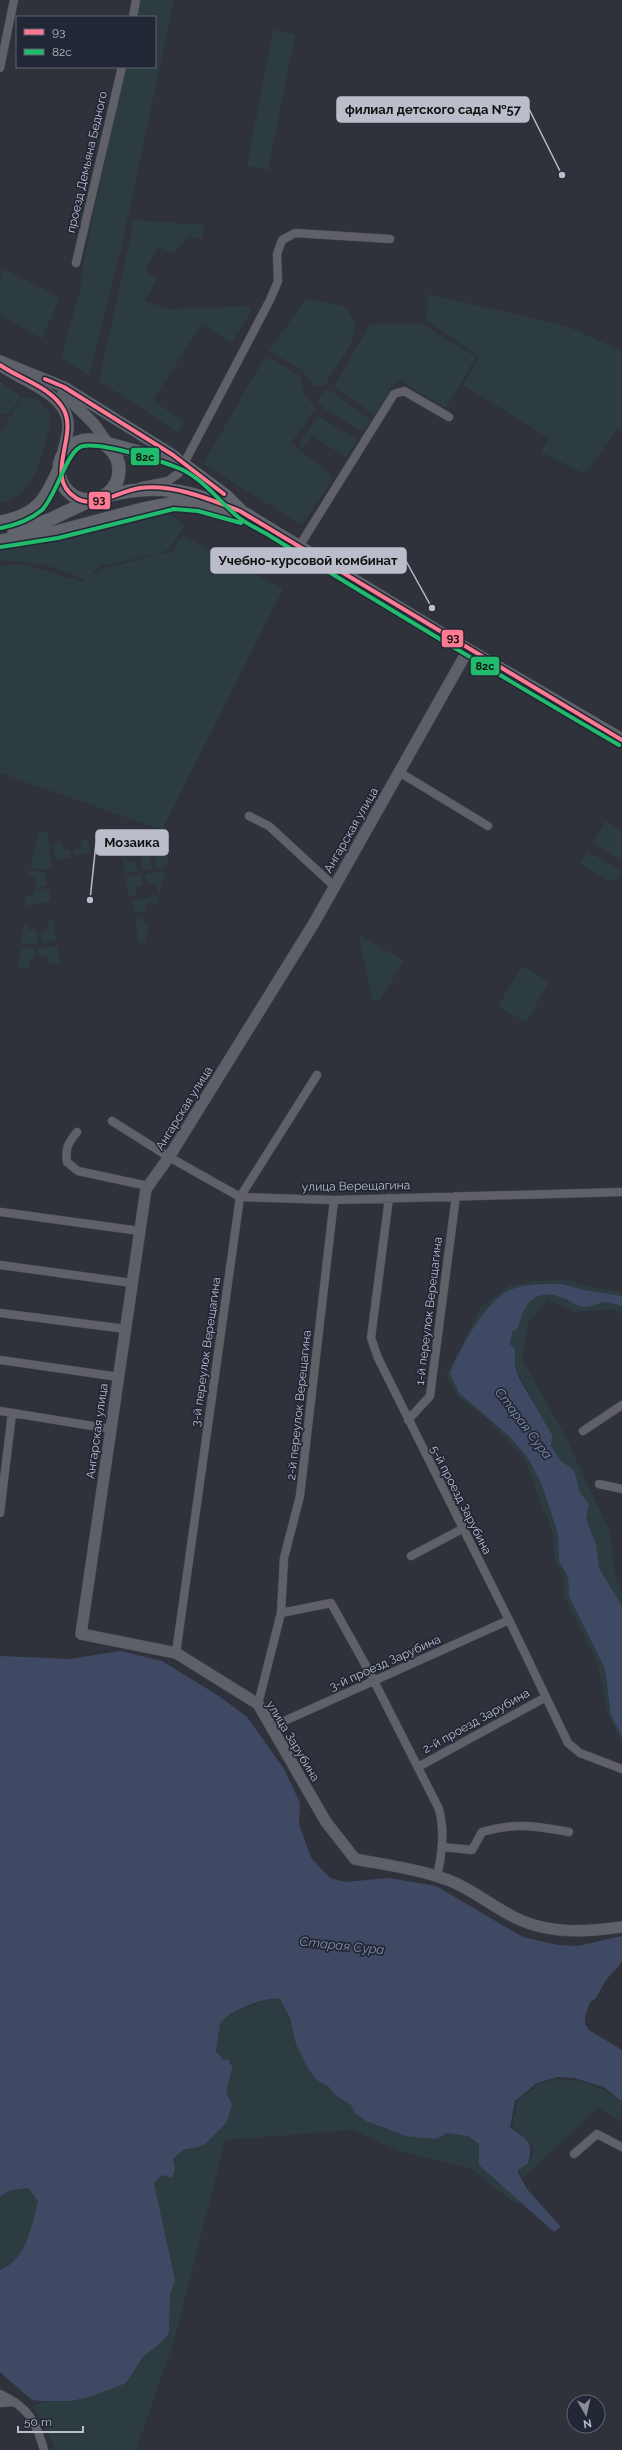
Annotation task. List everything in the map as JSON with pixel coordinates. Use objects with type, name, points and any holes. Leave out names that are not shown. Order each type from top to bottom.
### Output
[{"type":"main road","points":[[0,522],[13,520],[34,511],[51,488],[61,462],[69,447],[78,441],[106,445],[183,464],[226,496],[242,512]]},
{"type":"main road","points":[[106,445],[118,463],[119,478],[116,485],[106,496]]},
{"type":"main road","points":[[61,462],[62,482],[78,500],[86,502]]},
{"type":"main road","points":[[0,534],[32,527],[86,502],[138,488],[180,490],[242,512],[300,545],[468,650],[622,740]]},
{"type":"main road","points":[[0,541],[56,532],[143,509],[174,503],[199,505],[254,519]]},
{"type":"street","points":[[0,68],[14,0]]},
{"type":"street","points":[[133,16],[136,0]]},
{"type":"street","name":"проезд Демьяна Бедного","points":[[76,263],[122,68]]},
{"type":"street","points":[[138,488],[144,485],[173,479],[183,464],[270,300],[278,281],[278,254],[282,240],[295,233],[390,239]]},
{"type":"street","points":[[0,361],[14,365],[64,387],[173,455],[183,464]]},
{"type":"street","points":[[0,365],[25,382],[50,394],[63,409],[68,429],[61,462]]},
{"type":"street","points":[[48,381],[84,412],[106,445]]},
{"type":"street","points":[[300,545],[394,394],[404,391],[449,417]]},
{"type":"street","name":"Ангарская улица","points":[[81,1634],[132,1283],[148,1186],[169,1157],[334,886],[468,650]]},
{"type":"street","points":[[399,772],[488,826]]},
{"type":"street","points":[[249,816],[269,826],[334,886]]},
{"type":"street","name":"3-й переулок Верещагина","points":[[176,1653],[240,1197],[317,1075]]},
{"type":"street","name":"улица Верещагина","points":[[112,1121],[169,1157],[240,1197],[334,1200],[622,1192]]},
{"type":"street","points":[[77,1132],[67,1144],[65,1152],[67,1162],[78,1171],[148,1186]]},
{"type":"street","name":"1-й переулок Верещагина","points":[[408,1420],[430,1396],[456,1196]]},
{"type":"street","name":"5-й проезд Зарубина","points":[[390,1198],[372,1338],[378,1358],[462,1529],[509,1620],[568,1744],[580,1753],[622,1769]]},
{"type":"street","name":"2-й переулок Верещагина","points":[[258,1704],[281,1613],[284,1558],[300,1496],[334,1200]]},
{"type":"street","points":[[1,1212],[140,1231]]},
{"type":"street","points":[[0,1265],[132,1283]]},
{"type":"street","points":[[0,1313],[126,1329]]},
{"type":"street","points":[[0,1360],[119,1377]]},
{"type":"street","points":[[583,1431],[622,1405]]},
{"type":"street","points":[[0,1410],[111,1429]]},
{"type":"street","points":[[0,1513],[12,1413]]},
{"type":"street","points":[[599,1484],[622,1489]]},
{"type":"street","points":[[411,1556],[462,1529]]},
{"type":"street","points":[[281,1613],[331,1603],[374,1681],[439,1809],[443,1826],[442,1847],[437,1876]]},
{"type":"street","name":"3-й проезд Зарубина","points":[[271,1727],[509,1620]]},
{"type":"street","name":"улица Зарубина","points":[[81,1634],[176,1653],[258,1704],[326,1822],[355,1859],[411,1869],[449,1880],[520,1920],[549,1929],[592,1932],[622,1927]]},
{"type":"street","name":"2-й проезд Зарубина","points":[[418,1767],[546,1696]]},
{"type":"street","points":[[442,1847],[472,1850],[482,1832],[505,1825],[535,1826],[569,1832]]},
{"type":"street","points":[[574,2154],[596,2134],[622,2147]]},
{"type":"street","points":[[0,2394],[16,2402],[37,2426],[44,2450]]},
{"type":"street","points":[[0,2403],[16,2402]]},
{"type":"shaded area","points":[[140,0],[174,0],[122,245],[89,376],[61,358],[80,290],[85,254],[125,68],[156,68],[156,16],[136,16]]},
{"type":"shaded area","points":[[273,30],[295,35],[268,170],[247,166]]},
{"type":"shaded area","points":[[134,220],[204,225],[203,239],[188,236],[174,253],[158,247],[145,271],[157,279],[145,301],[169,309],[249,306],[251,312],[231,343],[202,324],[153,400],[184,422],[178,432],[99,381]]},
{"type":"shaded area","points":[[3,269],[60,297],[42,339],[0,315],[0,280]]},
{"type":"shaded area","points":[[428,294],[566,326],[622,351],[622,432],[617,429],[585,474],[541,452],[549,438],[463,385],[479,356],[427,321]]},
{"type":"shaded area","points":[[305,300],[322,301],[346,307],[356,325],[351,343],[325,385],[315,387],[302,370],[269,351]]},
{"type":"shaded area","points":[[420,323],[476,357],[446,408],[400,380],[390,389],[375,415],[334,387],[370,324]]},
{"type":"shaded area","points":[[266,355],[301,377],[304,394],[316,408],[291,443],[329,473],[331,482],[302,525],[203,464]]},
{"type":"shaded area","points":[[0,382],[21,395],[11,411],[4,414],[0,414]]},
{"type":"shaded area","points":[[324,391],[333,392],[371,420],[362,432],[323,408],[318,400]]},
{"type":"shaded area","points":[[31,397],[42,404],[49,414],[49,429],[44,450],[36,471],[26,489],[16,497],[0,503],[0,432],[22,398]]},
{"type":"shaded area","points":[[318,416],[358,440],[346,457],[312,436],[303,448],[299,445]]},
{"type":"shaded area","points":[[170,514],[185,525],[169,549],[154,555],[101,565],[88,578],[102,569],[173,551],[182,535],[283,589],[162,830],[0,773],[0,566],[23,564],[81,582],[85,580],[64,571],[44,565],[0,561],[0,546]]},
{"type":"shaded area","points":[[606,821],[622,831],[622,861],[592,843]]},
{"type":"shaded area","points":[[47,832],[52,866],[48,870],[31,867],[38,833]]},
{"type":"shaded area","points":[[108,836],[111,852],[95,855],[93,846],[103,845],[102,837]]},
{"type":"shaded area","points":[[88,839],[91,853],[75,855],[74,849],[82,848],[81,840]]},
{"type":"shaded area","points":[[61,841],[63,850],[70,850],[71,857],[56,860],[53,844]]},
{"type":"shaded area","points":[[141,841],[145,843],[143,850],[150,852],[152,869],[142,870],[139,849]]},
{"type":"shaded area","points":[[163,849],[170,851],[166,867],[157,868],[155,854],[161,856]]},
{"type":"shaded area","points":[[587,851],[622,871],[617,880],[609,881],[580,864]]},
{"type":"shaded area","points":[[123,856],[125,856],[126,862],[136,861],[137,871],[125,873]]},
{"type":"shaded area","points":[[29,870],[45,873],[47,885],[35,888],[37,879],[28,876]]},
{"type":"shaded area","points":[[165,871],[157,905],[148,902],[145,911],[135,913],[132,900],[159,896],[156,883],[147,884],[145,874]]},
{"type":"shaded area","points":[[142,875],[143,885],[136,886],[137,895],[129,897],[126,877]]},
{"type":"shaded area","points":[[49,888],[51,901],[26,906],[24,895],[33,897],[34,891]]},
{"type":"shaded area","points":[[144,916],[142,921],[150,924],[144,943],[138,943],[135,917]]},
{"type":"shaded area","points":[[48,920],[53,920],[56,940],[42,942],[41,932],[49,931]]},
{"type":"shaded area","points":[[27,924],[28,930],[36,929],[38,943],[20,945],[23,925]]},
{"type":"shaded area","points":[[358,934],[404,961],[380,1000],[373,1002]]},
{"type":"shaded area","points":[[57,946],[60,963],[49,964],[47,955],[40,957],[38,948]]},
{"type":"shaded area","points":[[34,947],[35,958],[28,959],[30,968],[17,967],[21,949]]},
{"type":"shaded area","points":[[522,966],[549,982],[526,1022],[498,1006]]},
{"type":"shaded area","points":[[566,1280],[585,1286],[622,1292],[622,1296],[584,1290],[562,1284],[484,1311],[474,1330],[459,1351],[459,1393],[509,1436],[528,1458],[542,1485],[558,1534],[559,1561],[568,1577],[569,1596],[605,1669],[611,1715],[622,1737],[622,1743],[608,1715],[598,1664],[564,1596],[564,1578],[555,1562],[553,1534],[525,1460],[506,1438],[482,1415],[457,1396],[446,1375],[481,1307],[509,1286],[535,1281]]},
{"type":"shaded area","points":[[545,1294],[562,1298],[580,1307],[605,1302],[622,1306],[622,1314],[613,1309],[575,1312],[548,1300],[529,1321],[522,1359],[565,1436],[609,1530],[616,1579],[622,1593],[622,1606],[599,1568],[596,1544],[586,1519],[589,1504],[580,1492],[574,1470],[561,1461],[551,1446],[532,1400],[515,1367],[515,1349],[510,1344],[512,1331],[518,1328],[521,1316],[526,1306],[534,1298]]},
{"type":"shaded area","points":[[274,1997],[283,2002],[309,2070],[318,2081],[328,2086],[335,2095],[351,2105],[355,2113],[387,2131],[435,2139],[447,2133],[468,2136],[479,2144],[512,2195],[520,2202],[517,2205],[470,2168],[398,2151],[353,2130],[225,2140],[175,2338],[136,2450],[56,2450],[33,2406],[50,2400],[71,2401],[126,2383],[143,2357],[163,2341],[169,2333],[170,2294],[175,2280],[154,2183],[162,2175],[170,2178],[173,2159],[177,2153],[209,2139],[227,2122],[232,2104],[226,2092],[233,2065],[228,2058],[223,2060],[217,2052],[216,2035],[221,2020],[240,2010]]},
{"type":"shaded area","points":[[557,2079],[585,2083],[606,2092],[622,2103],[622,2122],[598,2108],[523,2178],[518,2170],[531,2158],[533,2147],[525,2137],[512,2127],[517,2102],[538,2084]]},
{"type":"shaded area","points":[[28,2188],[38,2201],[30,2231],[22,2250],[16,2259],[0,2270],[0,2197],[8,2191]]},
{"type":"water","name":"Старая Сура","points":[[536,1284],[562,1284],[584,1290],[622,1296],[622,1306],[604,1302],[589,1307],[583,1307],[553,1295],[538,1296],[532,1300],[524,1311],[518,1328],[512,1332],[510,1344],[515,1349],[515,1367],[519,1378],[552,1435],[551,1446],[561,1461],[574,1470],[580,1492],[589,1504],[586,1519],[596,1544],[599,1568],[622,1606],[622,1737],[611,1715],[605,1669],[569,1596],[568,1577],[559,1561],[558,1534],[542,1485],[528,1458],[509,1436],[459,1393],[450,1373],[460,1351],[474,1327],[491,1304],[501,1296],[510,1290],[523,1286]]},
{"type":"water","name":"Старая Сура","points":[[120,1651],[162,1661],[219,1696],[247,1717],[284,1769],[300,1803],[299,1824],[311,1858],[330,1878],[345,1882],[389,1878],[436,1886],[523,1937],[558,1945],[578,1946],[622,1936],[622,1962],[606,1980],[596,1998],[590,2002],[585,2016],[585,2024],[589,2030],[622,2050],[622,2102],[604,2087],[574,2078],[557,2077],[537,2083],[515,2101],[510,2127],[528,2141],[530,2150],[528,2163],[517,2171],[527,2189],[561,2227],[554,2232],[479,2165],[479,2144],[468,2136],[447,2133],[435,2139],[405,2136],[366,2121],[355,2113],[351,2105],[335,2095],[328,2086],[318,2081],[309,2070],[296,2044],[290,2018],[280,1999],[274,1998],[257,2002],[238,2010],[220,2024],[216,2051],[223,2060],[229,2059],[230,2064],[233,2065],[226,2092],[232,2104],[227,2122],[205,2144],[183,2150],[173,2159],[175,2169],[172,2178],[162,2175],[154,2183],[175,2280],[170,2294],[169,2333],[163,2341],[143,2357],[126,2383],[93,2396],[71,2401],[32,2400],[0,2372],[0,2270],[16,2259],[22,2250],[30,2231],[38,2201],[28,2188],[8,2191],[0,2197],[0,1656],[70,1659]]},
{"type":"transit line","name":"93","points":[[0,365],[44,389],[59,402],[64,410],[67,421],[67,433],[61,468],[62,479],[67,489],[76,498],[91,502],[99,501],[133,489],[153,487],[166,488],[191,494],[240,511],[622,740]]},
{"type":"transit line","name":"93","points":[[45,379],[64,387],[173,455],[224,494]]},
{"type":"transit line","name":"82с","points":[[1,528],[23,522],[42,510],[72,455],[77,449],[83,446],[118,449],[181,469],[197,479],[245,522],[619,745]]},
{"type":"transit line","name":"82с","points":[[1,547],[58,538],[174,509],[198,511],[241,523]]},
{"type":"place","name":"филиал детского сада №57","points":[[562,175]]},
{"type":"place","name":"Учебно-курсовой комбинат","points":[[432,608]]},
{"type":"place","name":"Мозаика","points":[[90,900]]}]
